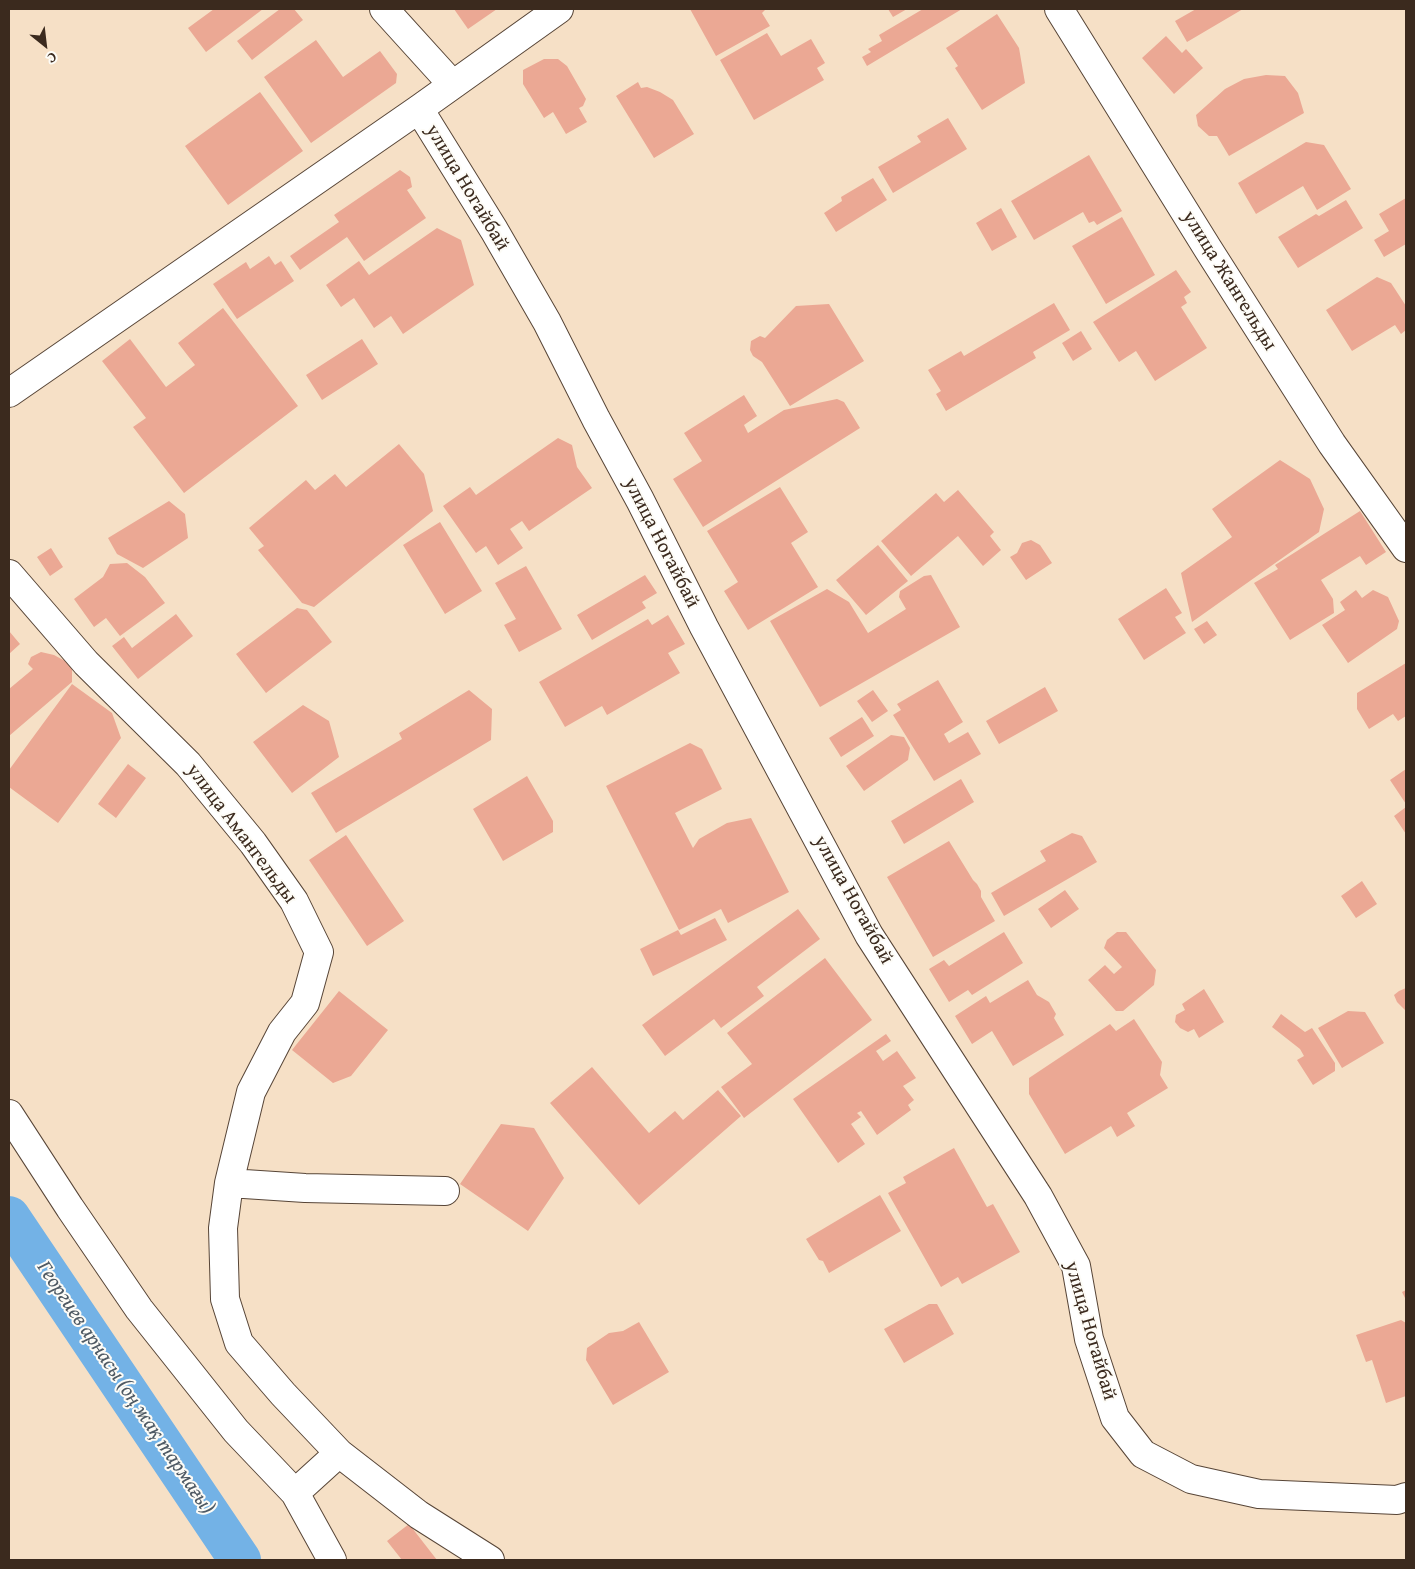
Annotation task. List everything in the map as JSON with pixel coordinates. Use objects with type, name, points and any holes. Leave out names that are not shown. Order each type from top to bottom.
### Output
[{"type":"street","points":[[384,9],[452,84]]},
{"type":"street","points":[[9,393],[419,109],[559,9]]},
{"type":"street","name":"улица Жангельды","points":[[1059,9],[1332,444],[1406,548]]},
{"type":"street","name":"улица Ногайбай","points":[[419,109],[494,230],[547,322],[704,627],[869,935],[1038,1196],[1076,1266],[1089,1339],[1115,1418],[1143,1454],[1191,1479],[1259,1494],[1397,1500],[1406,1497]]},
{"type":"street","name":"улица Амангельды","points":[[9,574],[86,663],[188,764],[241,829],[294,901],[319,952],[305,1003],[282,1032],[251,1092],[229,1183],[223,1228],[225,1299],[239,1343],[283,1394],[339,1453],[419,1515],[490,1560]]},
{"type":"street","points":[[9,1114],[139,1309],[236,1431],[295,1493],[332,1560]]},
{"type":"street","points":[[229,1183],[306,1188],[446,1191]]},
{"type":"street","points":[[295,1493],[339,1453]]},
{"type":"building","points":[[214,9],[263,9],[206,52],[188,28]]},
{"type":"building","points":[[280,9],[294,9],[303,20],[252,60],[237,41]]},
{"type":"building","points":[[454,9],[497,9],[468,29]]},
{"type":"building","points":[[690,9],[766,9],[762,13],[770,26],[716,56]]},
{"type":"building","points":[[888,9],[907,9],[893,17]]},
{"type":"building","points":[[923,9],[962,9],[867,66],[862,57],[871,52],[868,49],[882,41],[879,35]]},
{"type":"building","points":[[1196,9],[1243,9],[1187,42],[1175,21]]},
{"type":"building","points":[[997,14],[1019,48],[1025,83],[982,110],[955,68],[958,66],[946,48]]},
{"type":"building","points":[[767,33],[781,56],[811,39],[825,63],[817,68],[824,80],[754,120],[720,60]]},
{"type":"building","points":[[1166,36],[1182,53],[1186,49],[1203,68],[1174,94],[1142,58]]},
{"type":"building","points":[[316,40],[343,77],[380,51],[397,74],[396,83],[311,143],[264,77]]},
{"type":"building","points":[[544,59],[558,59],[567,66],[586,99],[583,106],[579,108],[587,122],[566,134],[553,112],[544,118],[523,84],[523,70]]},
{"type":"building","points":[[1266,75],[1285,76],[1298,93],[1304,113],[1229,156],[1217,136],[1209,136],[1198,126],[1196,115],[1225,89],[1244,79]]},
{"type":"building","points":[[638,82],[641,88],[647,87],[673,100],[694,134],[654,158],[616,96]]},
{"type":"building","points":[[260,92],[303,151],[228,205],[185,146]]},
{"type":"building","points":[[948,118],[967,149],[893,193],[878,167],[921,142],[917,136]]},
{"type":"building","points":[[1306,142],[1324,145],[1351,189],[1317,210],[1303,186],[1256,214],[1238,183]]},
{"type":"building","points":[[1089,155],[1122,211],[1097,225],[1094,221],[1089,223],[1083,212],[1034,240],[1011,201]]},
{"type":"building","points":[[400,170],[410,177],[412,187],[407,190],[426,218],[364,261],[347,237],[300,270],[290,256],[339,222],[334,215]]},
{"type":"building","points":[[873,178],[887,200],[836,232],[824,213],[842,201],[841,197]]},
{"type":"building","points":[[1406,198],[1406,244],[1384,257],[1374,240],[1389,231],[1379,214]]},
{"type":"building","points":[[1346,200],[1363,228],[1298,268],[1278,237],[1316,214],[1319,216]]},
{"type":"building","points":[[1001,208],[1017,237],[992,251],[976,223]]},
{"type":"building","points":[[1122,217],[1155,275],[1106,304],[1072,246]]},
{"type":"building","points":[[437,228],[461,240],[474,285],[403,334],[391,316],[374,328],[354,298],[341,307],[326,285],[359,261],[369,275]]},
{"type":"building","points":[[269,256],[275,265],[281,261],[294,281],[237,319],[213,284],[246,262],[250,269]]},
{"type":"building","points":[[1176,270],[1191,292],[1184,297],[1187,303],[1181,307],[1207,348],[1155,381],[1136,351],[1119,362],[1093,322]]},
{"type":"building","points":[[1377,277],[1391,283],[1406,306],[1406,330],[1401,334],[1395,325],[1352,351],[1326,310]]},
{"type":"building","points":[[1054,303],[1070,330],[1033,352],[1036,358],[946,411],[936,394],[941,391],[928,370],[961,351],[964,356]]},
{"type":"building","points":[[829,304],[864,361],[790,406],[762,362],[753,356],[750,350],[751,341],[760,336],[765,338],[796,306]]},
{"type":"building","points":[[223,308],[298,406],[184,493],[133,427],[146,418],[102,361],[130,339],[166,387],[195,365],[178,343]]},
{"type":"building","points":[[1081,331],[1092,349],[1073,361],[1062,343]]},
{"type":"building","points":[[362,339],[378,364],[322,400],[306,375]]},
{"type":"building","points":[[744,395],[757,416],[744,425],[748,433],[784,410],[837,399],[844,402],[860,428],[703,527],[673,479],[702,461],[684,433]]},
{"type":"building","points":[[558,438],[572,445],[577,467],[592,488],[529,531],[522,521],[510,529],[523,548],[498,565],[486,546],[476,553],[443,506],[470,487],[476,495]]},
{"type":"building","points":[[399,444],[424,474],[433,511],[314,607],[302,603],[258,550],[264,546],[249,528],[306,480],[315,490],[335,474],[346,487]]},
{"type":"building","points":[[1280,460],[1310,479],[1324,509],[1319,532],[1192,622],[1181,573],[1232,537],[1212,509]]},
{"type":"building","points":[[780,487],[808,532],[791,543],[818,587],[748,630],[724,591],[738,582],[707,531]]},
{"type":"building","points":[[958,490],[994,532],[990,536],[1001,550],[983,566],[958,536],[911,576],[881,541],[936,493],[944,502]]},
{"type":"building","points":[[169,501],[185,514],[188,538],[143,568],[117,554],[108,538]]},
{"type":"building","points":[[1360,511],[1386,552],[1366,565],[1360,556],[1321,580],[1333,599],[1334,613],[1290,640],[1254,583],[1278,569],[1275,565]]},
{"type":"building","points":[[440,522],[482,591],[445,614],[403,545]]},
{"type":"building","points":[[1031,540],[1040,545],[1052,563],[1026,580],[1010,557],[1017,553],[1022,543]]},
{"type":"building","points":[[878,545],[908,581],[866,615],[836,580]]},
{"type":"building","points":[[51,548],[63,567],[50,576],[37,557]]},
{"type":"building","points":[[127,563],[145,577],[165,603],[120,636],[106,618],[94,627],[74,599],[103,577],[110,564]]},
{"type":"building","points":[[526,566],[562,629],[519,652],[504,625],[516,619],[495,583]]},
{"type":"building","points":[[645,575],[657,593],[642,602],[646,608],[592,640],[577,615]]},
{"type":"building","points":[[931,575],[960,627],[820,707],[770,621],[827,589],[849,602],[868,633],[906,609],[899,597],[900,591],[924,576]]},
{"type":"building","points":[[1166,588],[1182,613],[1175,617],[1186,633],[1144,660],[1118,619]]},
{"type":"building","points":[[1356,590],[1362,598],[1373,590],[1388,597],[1399,621],[1397,629],[1348,663],[1322,625],[1345,610],[1340,602]]},
{"type":"building","points":[[297,608],[307,610],[332,642],[266,693],[236,654]]},
{"type":"building","points":[[176,614],[193,636],[138,679],[112,646],[124,637],[132,648]]},
{"type":"building","points":[[668,615],[685,644],[668,653],[680,673],[607,715],[602,706],[565,727],[539,682],[648,619],[652,625]]},
{"type":"building","points":[[1207,621],[1217,635],[1204,644],[1194,629]]},
{"type":"building","points":[[9,631],[20,644],[9,654]]},
{"type":"building","points":[[41,652],[54,655],[67,662],[72,669],[72,682],[9,736],[9,689],[33,669],[28,664],[31,657]]},
{"type":"building","points":[[1406,663],[1406,716],[1398,721],[1393,714],[1369,729],[1357,709],[1357,693]]},
{"type":"building","points":[[938,680],[963,722],[944,734],[949,743],[968,732],[981,754],[934,781],[893,715],[901,710],[897,704]]},
{"type":"building","points":[[72,684],[112,713],[121,738],[58,823],[9,787],[9,770]]},
{"type":"building","points":[[1045,687],[1058,711],[999,744],[986,721]]},
{"type":"building","points":[[469,690],[492,709],[491,740],[336,833],[311,793],[402,739],[399,733]]},
{"type":"building","points":[[873,690],[888,711],[872,722],[857,701]]},
{"type":"building","points":[[303,705],[329,721],[339,757],[292,793],[253,742]]},
{"type":"building","points":[[862,717],[874,736],[841,757],[829,738]]},
{"type":"building","points":[[891,735],[904,737],[910,748],[908,760],[864,791],[846,766]]},
{"type":"building","points":[[690,743],[702,749],[722,789],[675,813],[693,848],[699,839],[727,823],[751,818],[789,892],[728,923],[721,909],[679,930],[606,786]]},
{"type":"building","points":[[128,764],[146,778],[116,818],[98,804]]},
{"type":"building","points":[[1406,769],[1406,804],[1390,780]]},
{"type":"building","points":[[527,776],[553,821],[553,832],[503,861],[473,809]]},
{"type":"building","points":[[961,779],[974,802],[904,844],[891,821]]},
{"type":"building","points":[[1406,807],[1406,834],[1394,816]]},
{"type":"building","points":[[1072,833],[1082,836],[1097,862],[1004,916],[991,893],[1046,861],[1040,851]]},
{"type":"building","points":[[346,835],[404,921],[367,946],[309,860]]},
{"type":"building","points":[[949,841],[977,884],[981,891],[981,897],[995,921],[933,957],[887,877]]},
{"type":"building","points":[[1362,881],[1377,904],[1356,918],[1341,896]]},
{"type":"building","points":[[1065,890],[1079,909],[1051,928],[1038,909]]},
{"type":"building","points":[[798,909],[820,939],[757,987],[764,996],[721,1028],[714,1019],[665,1056],[642,1025]]},
{"type":"building","points":[[715,918],[727,940],[653,976],[640,949],[678,930],[681,935]]},
{"type":"building","points":[[1004,932],[1023,963],[972,995],[968,990],[949,1002],[929,969],[944,960],[949,966]]},
{"type":"building","points":[[1117,932],[1126,932],[1156,970],[1154,985],[1123,1011],[1116,1011],[1088,980],[1105,965],[1114,974],[1122,967],[1104,948],[1107,940]]},
{"type":"building","points":[[825,958],[872,1020],[744,1118],[721,1087],[752,1064],[727,1033]]},
{"type":"building","points":[[1028,980],[1037,995],[1049,1002],[1056,1014],[1054,1018],[1064,1035],[1013,1066],[992,1031],[972,1044],[955,1016],[986,996],[990,1003]]},
{"type":"building","points":[[1406,988],[1406,1011],[1397,1002],[1394,995]]},
{"type":"building","points":[[1204,989],[1224,1022],[1199,1038],[1194,1029],[1188,1032],[1180,1028],[1175,1022],[1176,1015],[1185,1010],[1182,1004]]},
{"type":"building","points":[[339,991],[388,1030],[351,1076],[333,1083],[292,1050]]},
{"type":"building","points":[[1348,1011],[1365,1012],[1384,1043],[1342,1068],[1318,1028]]},
{"type":"building","points":[[1281,1014],[1305,1032],[1312,1028],[1335,1063],[1335,1071],[1313,1085],[1297,1060],[1304,1056],[1300,1049],[1272,1027]]},
{"type":"building","points":[[1134,1019],[1162,1062],[1160,1075],[1168,1088],[1127,1113],[1135,1126],[1117,1137],[1111,1126],[1065,1154],[1029,1094],[1029,1078],[1110,1024],[1116,1031]]},
{"type":"building","points":[[886,1034],[891,1041],[876,1051],[883,1061],[897,1051],[916,1078],[903,1086],[914,1100],[908,1105],[911,1110],[877,1135],[861,1111],[857,1113],[861,1117],[851,1124],[865,1144],[838,1163],[793,1099]]},
{"type":"building","points":[[592,1067],[649,1133],[675,1111],[683,1120],[718,1090],[741,1116],[639,1205],[550,1103]]},
{"type":"building","points":[[501,1124],[534,1128],[564,1178],[528,1231],[460,1184]]},
{"type":"building","points":[[954,1148],[987,1207],[993,1204],[1020,1252],[962,1284],[958,1277],[941,1287],[888,1193],[906,1183],[903,1177]]},
{"type":"building","points":[[880,1195],[901,1231],[829,1273],[823,1261],[819,1260],[806,1239]]},
{"type":"building","points":[[1406,1290],[1406,1300],[1402,1292]]},
{"type":"building","points":[[929,1304],[937,1304],[954,1334],[904,1363],[884,1329]]},
{"type":"building","points":[[1401,1320],[1406,1323],[1406,1396],[1386,1403],[1372,1360],[1366,1362],[1356,1335]]},
{"type":"building","points":[[639,1322],[669,1372],[613,1405],[586,1360],[587,1348],[609,1333],[623,1331]]},
{"type":"building","points":[[409,1524],[437,1560],[402,1560],[387,1541]]},
{"type":"waterway","name":"Георгиев арнасы (оң жақ тармағы)","points":[[9,1217],[240,1560]]}]
